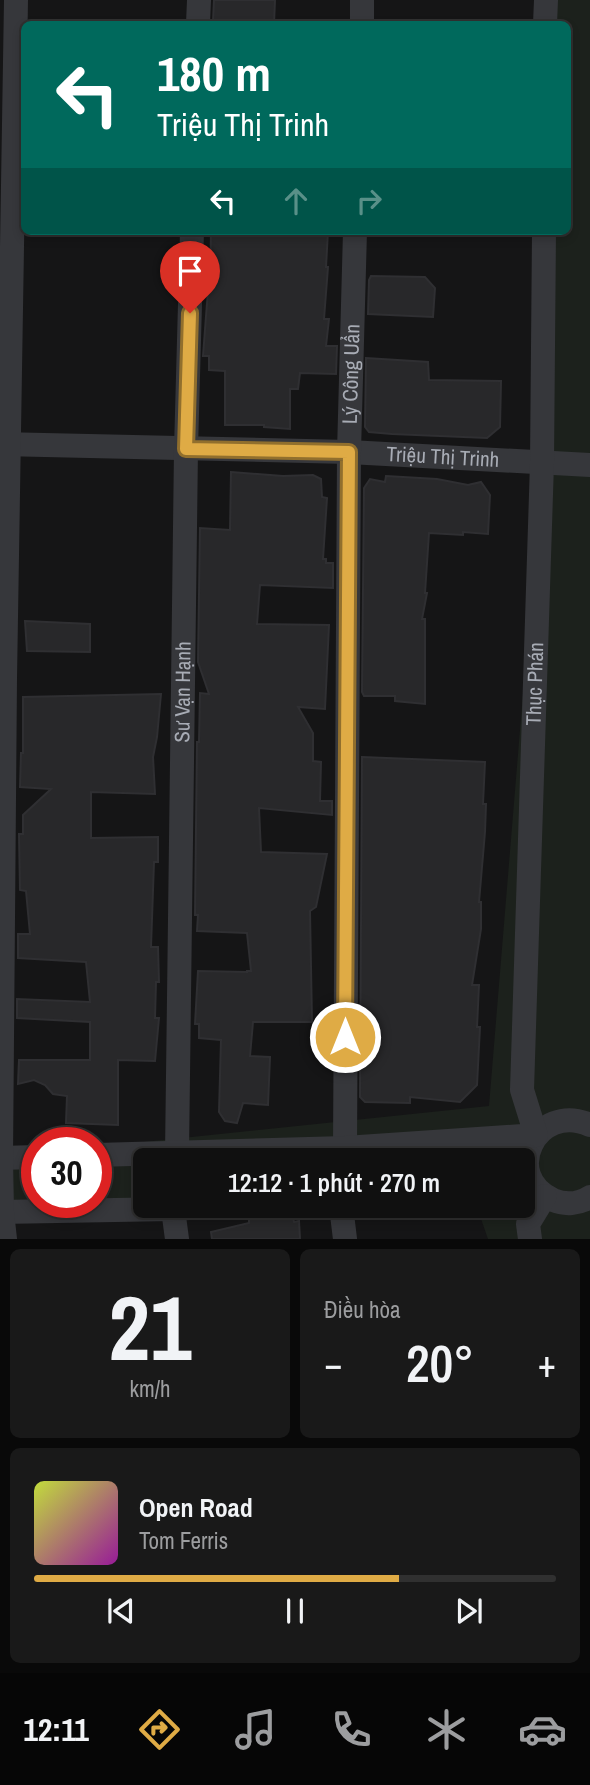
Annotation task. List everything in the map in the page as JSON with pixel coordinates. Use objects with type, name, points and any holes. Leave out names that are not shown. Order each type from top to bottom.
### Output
[{"type":"street","points":[[5,1239],[1,1212],[0,1158],[6,218],[16,0]]},
{"type":"street","points":[[198,21],[199,0]]},
{"type":"street","points":[[362,0],[362,21]]},
{"type":"street","points":[[545,21],[546,0]]},
{"type":"street","name":"Sư Vạn Hạnh","points":[[177,1148],[186,449],[192,235]]},
{"type":"street","name":"Lý Công Uẩn","points":[[345,1148],[349,452],[355,235]]},
{"type":"street","name":"Thục Phán","points":[[536,1135],[522,1090],[542,463],[544,235]]},
{"type":"street","name":"Triệu Thị Trinh","points":[[5,444],[349,452],[590,465]]},
{"type":"street","points":[[529,1148],[536,1135],[547,1126],[560,1121],[575,1120],[590,1125]]},
{"type":"street","points":[[345,1148],[536,1135]]},
{"type":"street","points":[[112,1155],[133,1155]]},
{"type":"street","points":[[0,1158],[21,1157]]},
{"type":"street","points":[[535,1189],[557,1202],[571,1203],[590,1197]]},
{"type":"street","points":[[1,1212],[133,1210]]},
{"type":"street","points":[[174,1218],[177,1239]]},
{"type":"street","points":[[342,1218],[345,1239]]},
{"type":"street","points":[[529,1218],[530,1239]]},
{"type":"shaded area","points":[[546,0],[590,0],[590,1239],[488,1239],[481,1218],[535,1218],[535,1148],[133,1148],[133,1212],[112,1212],[112,1145],[489,1106],[542,463],[544,235],[571,235],[571,21],[545,21]]},
{"type":"shaded area","points":[[21,1156],[21,1212],[2,1212],[1,1158]]},
{"type":"building","points":[[214,0],[275,0],[274,21],[213,21]]},
{"type":"building","points":[[211,235],[328,235],[324,319],[329,319],[326,346],[337,346],[336,374],[300,373],[298,389],[290,389],[290,429],[264,425],[225,425],[225,371],[209,370],[209,356],[203,356],[210,290]]},
{"type":"building","points":[[371,276],[425,277],[435,288],[433,317],[368,314]]},
{"type":"building","points":[[366,358],[428,362],[429,380],[501,381],[500,427],[487,438],[369,432],[365,427]]},
{"type":"building","points":[[231,472],[313,475],[321,479],[322,497],[327,498],[323,559],[326,559],[326,563],[333,563],[333,588],[260,585],[257,624],[329,625],[325,709],[298,707],[313,733],[313,761],[321,762],[320,801],[332,801],[332,815],[259,808],[261,852],[327,854],[316,907],[310,911],[312,1022],[253,1022],[250,1056],[270,1057],[268,1105],[243,1103],[237,1123],[225,1121],[219,1112],[221,1040],[199,1038],[199,1024],[195,1024],[198,971],[251,971],[247,933],[197,931],[198,915],[195,915],[200,693],[209,694],[198,662],[200,528],[230,530]]},
{"type":"building","points":[[386,476],[437,479],[468,485],[481,482],[490,495],[488,534],[429,533],[427,593],[422,619],[425,619],[425,704],[395,701],[395,696],[364,696],[362,692],[364,488],[370,479],[385,482]]},
{"type":"building","points":[[25,621],[90,624],[90,652],[27,651]]},
{"type":"building","points":[[161,694],[153,757],[155,794],[91,792],[91,838],[158,837],[158,862],[154,862],[151,947],[158,947],[159,982],[156,982],[155,1018],[159,1018],[155,1061],[118,1060],[118,1125],[66,1123],[67,1096],[53,1094],[45,1085],[34,1080],[18,1084],[19,1060],[90,1060],[90,1022],[17,1018],[17,999],[90,1002],[86,962],[18,958],[18,934],[30,934],[26,891],[20,890],[19,834],[23,834],[23,815],[51,789],[20,787],[23,697]]},
{"type":"building","points":[[362,757],[485,762],[485,832],[479,902],[481,929],[472,985],[479,985],[477,1085],[460,1102],[410,1097],[410,1103],[365,1102],[360,1097]]},
{"type":"building","points":[[293,1218],[294,1222],[299,1221],[300,1239],[212,1239],[211,1232],[249,1223],[249,1219]]},
{"type":"route","points":[[190,313],[186,449],[349,452],[345,1037]]}]
